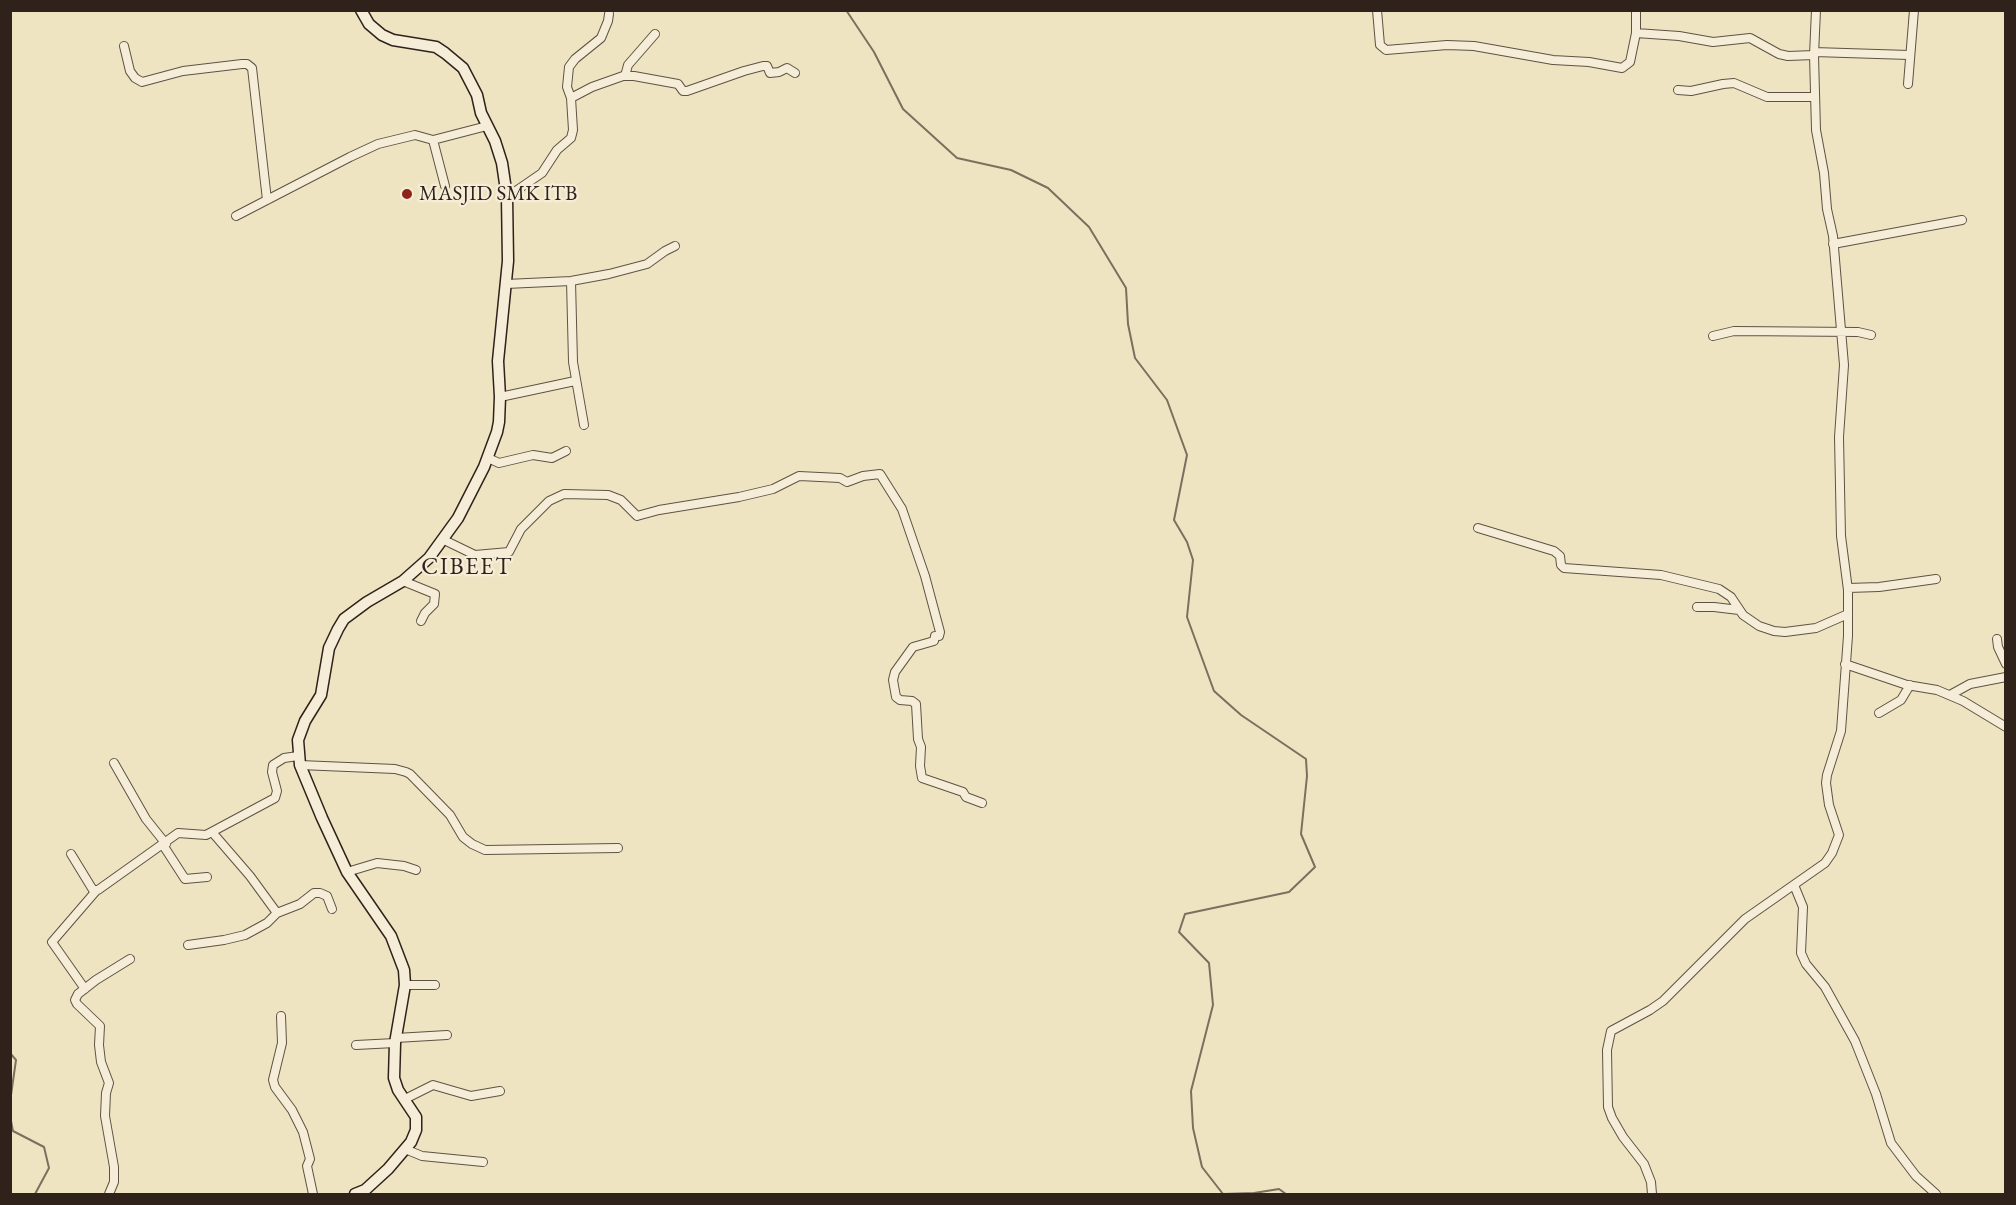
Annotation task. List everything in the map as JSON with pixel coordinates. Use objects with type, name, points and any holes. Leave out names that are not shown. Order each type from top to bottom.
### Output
[{"type":"main road","points":[[355,1194],[365,1190],[377,1180],[405,1149],[411,1142],[417,1125],[413,1112],[394,1078],[395,1040],[405,986],[402,961],[391,936],[347,872],[299,760],[301,729],[321,695],[329,648],[344,619],[367,602],[403,581],[420,567],[444,540],[471,495],[488,458],[497,432],[500,397],[498,361],[508,261],[507,197],[500,153],[481,113],[477,95],[463,68],[436,48],[393,40],[382,35],[369,24],[361,10]]},
{"type":"street","points":[[1377,10],[1380,45],[1386,50],[1447,45],[1474,46],[1553,60],[1589,62],[1622,68],[1630,62],[1636,33],[1636,10]]},
{"type":"street","points":[[1652,1194],[1651,1182],[1644,1164],[1623,1137],[1608,1107],[1606,1050],[1611,1031],[1663,1001],[1737,926],[1825,863],[1839,835],[1829,805],[1826,783],[1841,731],[1848,614],[1848,588],[1841,536],[1839,437],[1844,365],[1837,268],[1814,106],[1816,10]]},
{"type":"street","points":[[1908,84],[1914,10]]},
{"type":"street","points":[[507,197],[542,172],[557,150],[571,138],[573,130],[571,98],[567,87],[569,67],[575,59],[601,38],[609,21],[609,14]]},
{"type":"street","points":[[1636,33],[1679,36],[1713,42],[1750,38],[1779,54],[1788,56],[1814,53],[1909,55]]},
{"type":"street","points":[[625,76],[628,65],[655,34]]},
{"type":"street","points":[[124,46],[130,71],[142,82],[183,71],[242,64],[247,64],[252,68],[267,200]]},
{"type":"street","points":[[571,98],[592,87],[625,76],[678,84],[683,91],[687,91],[744,70],[763,66],[767,66],[770,72],[779,72],[787,68],[795,73]]},
{"type":"street","points":[[1678,90],[1690,91],[1734,83],[1767,98],[1815,97]]},
{"type":"street","points":[[236,216],[378,144],[409,135],[433,140],[487,126]]},
{"type":"street","points":[[433,140],[445,186]]},
{"type":"street","points":[[1833,244],[1962,220]]},
{"type":"street","points":[[506,284],[571,281],[647,264],[675,246]]},
{"type":"street","points":[[571,281],[571,336],[575,381],[584,425]]},
{"type":"street","points":[[1713,336],[1731,331],[1840,331],[1865,332],[1871,335]]},
{"type":"street","points":[[500,397],[575,381]]},
{"type":"street","points":[[488,458],[500,463],[533,455],[552,458],[566,451]]},
{"type":"street","points":[[444,540],[475,555],[509,552],[521,529],[549,501],[564,494],[608,495],[621,500],[637,516],[691,503],[739,497],[773,489],[799,476],[840,478],[847,482],[863,476],[880,474],[902,509],[925,576],[940,632],[939,636],[935,636],[934,641],[913,647],[895,672],[893,680],[896,697],[900,700],[914,701],[916,704],[922,778],[963,792],[966,797],[982,803]]},
{"type":"street","points":[[1478,528],[1554,551],[1560,556],[1561,565],[1564,568],[1661,575],[1719,589],[1731,597],[1739,610],[1759,626],[1774,632],[1816,628],[1848,614]]},
{"type":"street","points":[[1848,588],[1883,587],[1936,579]]},
{"type":"street","points":[[403,581],[435,594],[434,604],[421,621]]},
{"type":"street","points":[[1697,607],[1739,610]]},
{"type":"street","points":[[1997,639],[2006,664]]},
{"type":"street","points":[[1845,664],[1950,695],[2006,727]]},
{"type":"street","points":[[1950,695],[1970,684],[2006,677]]},
{"type":"street","points":[[1879,713],[1901,700],[1910,685]]},
{"type":"street","points":[[85,989],[52,942],[96,891],[180,832],[200,836],[212,832],[277,797],[278,791],[272,769],[273,765],[284,758],[406,772],[446,810],[463,837],[485,850],[618,848]]},
{"type":"street","points":[[114,763],[150,826],[165,844],[185,879],[207,877]]},
{"type":"street","points":[[212,832],[250,876],[277,914]]},
{"type":"street","points":[[72,854],[93,890],[96,891]]},
{"type":"street","points":[[347,872],[377,863],[404,866],[416,870]]},
{"type":"street","points":[[1794,885],[1803,907],[1801,953],[1806,964],[1814,972],[1836,1006],[1855,1041],[1892,1143],[1916,1176],[1936,1194]]},
{"type":"street","points":[[188,945],[245,935],[277,914],[320,893],[329,899],[332,909]]},
{"type":"street","points":[[109,1194],[114,1182],[105,1116],[109,1083],[101,1062],[100,1024],[91,1019],[75,1002],[78,994],[130,959]]},
{"type":"street","points":[[405,986],[435,985]]},
{"type":"street","points":[[281,1017],[282,1043],[273,1077],[274,1083],[303,1132],[310,1159],[308,1166],[314,1194]]},
{"type":"street","points":[[356,1046],[447,1035]]},
{"type":"street","points":[[405,1099],[433,1085],[471,1096],[500,1091]]},
{"type":"street","points":[[405,1149],[422,1156],[483,1162]]},
{"type":"waterway","points":[[846,10],[874,52],[903,109],[957,158],[1011,170],[1048,188],[1089,227],[1126,288],[1128,324],[1135,358],[1167,400],[1187,455],[1174,520],[1187,542],[1193,560],[1187,617],[1214,691],[1241,715],[1306,759],[1307,776],[1301,834],[1315,867],[1289,892],[1185,914],[1179,932],[1209,963],[1213,1005],[1191,1091],[1193,1128],[1202,1167],[1223,1194],[1279,1189],[1286,1194]]},
{"type":"waterway","points":[[10,1053],[16,1060],[10,1102]]},
{"type":"waterway","points":[[10,1116],[13,1131],[44,1147],[49,1168],[35,1194]]},
{"type":"place","name":"MASJID SMK ITB","points":[[407,194]]},
{"type":"district","name":"CIBEET","points":[[467,567]]}]
